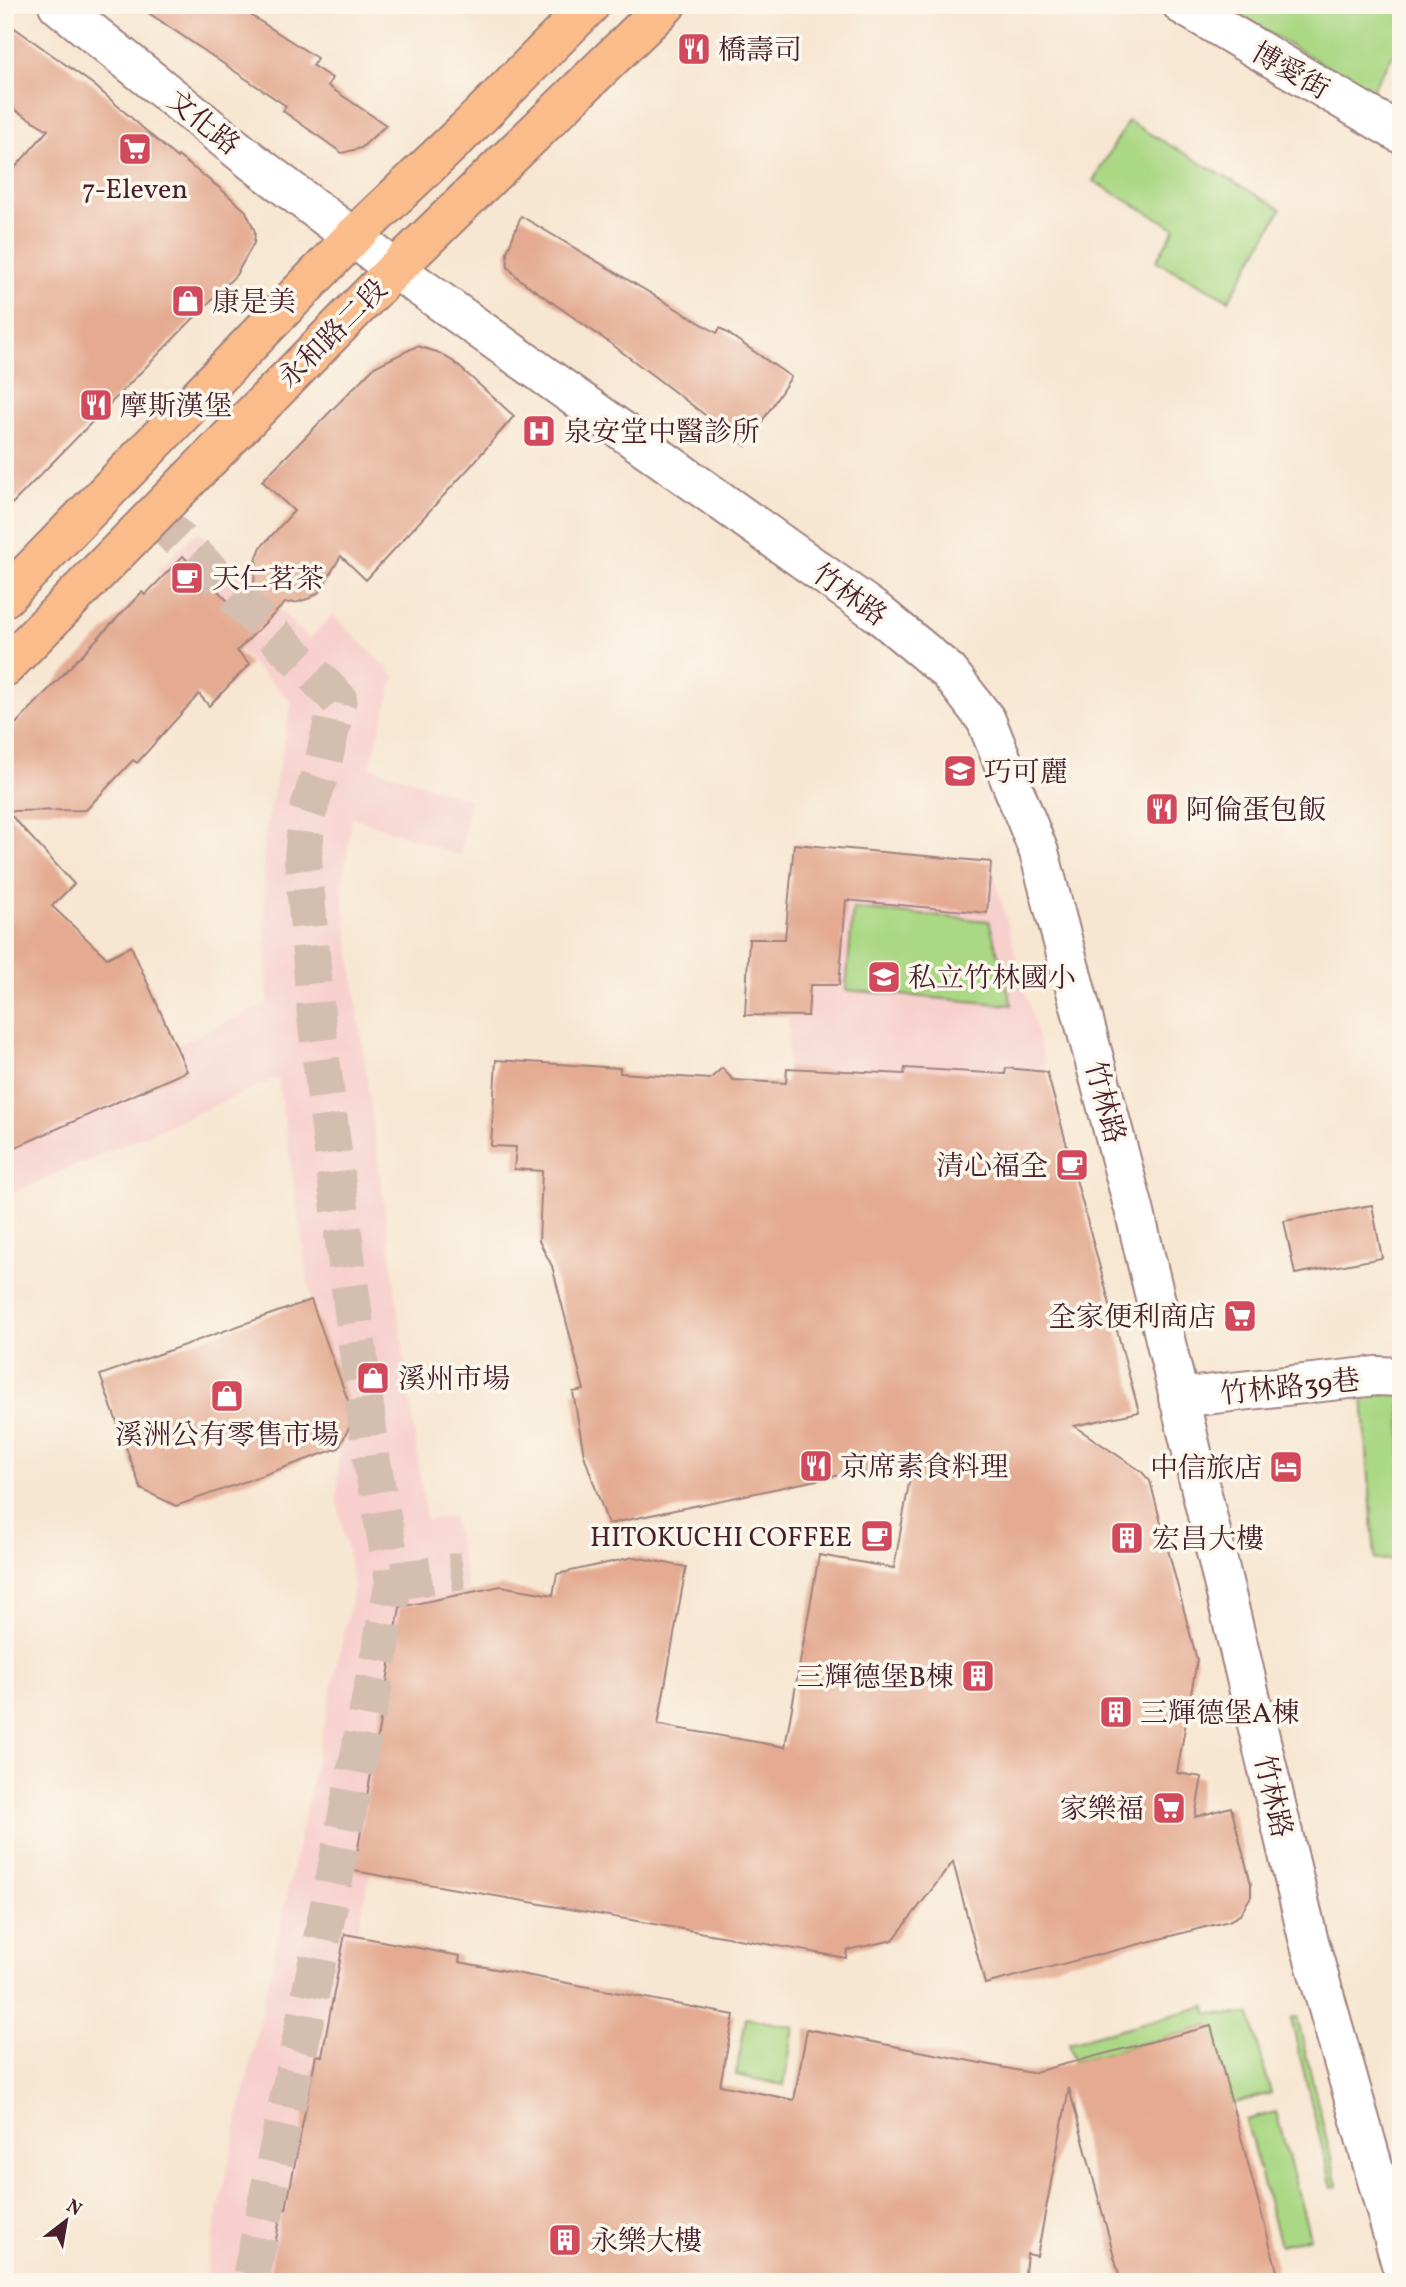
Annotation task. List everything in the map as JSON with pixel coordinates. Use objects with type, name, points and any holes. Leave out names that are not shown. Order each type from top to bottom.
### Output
[{"type":"main road","name":"永和路二段","points":[[5,597],[353,237],[472,124],[590,5]]},
{"type":"main road","name":"永和路二段","points":[[5,667],[395,269],[666,5]]},
{"type":"street","name":"文化路","points":[[58,5],[253,162],[353,237]]},
{"type":"street","name":"博愛街","points":[[1182,5],[1401,134]]},
{"type":"street","name":"竹林路","points":[[353,237],[878,613],[948,672],[986,720],[1039,852],[1134,1209],[1308,1938],[1401,2264]]},
{"type":"street","name":"竹林路39巷","points":[[1178,1398],[1376,1376],[1401,1377]]},
{"type":"shaded area","name":"溪州市場","points":[[198,531],[309,639],[333,615],[395,676],[370,767],[470,799],[460,856],[352,817],[342,890],[426,1520],[453,1516],[475,1626],[421,1624],[286,2282],[203,2282],[354,1586],[337,1500],[339,1448],[354,1416],[311,1300],[278,1078],[5,1196],[5,1124],[268,1003],[263,845],[292,702],[157,571]]},
{"type":"shaded area","name":"私立竹林國小","points":[[794,844],[991,862],[1047,1072],[1006,1068],[1005,1074],[1015,1074],[786,1087],[789,1016],[745,1015],[749,939],[792,939],[791,882]]},
{"type":"green space","points":[[1220,5],[1401,5],[1401,41],[1371,92]]},
{"type":"green space","points":[[1128,121],[1281,209],[1229,300],[1156,261],[1175,228],[1093,181]]},
{"type":"green space","points":[[853,909],[989,921],[1012,1005],[846,990]]},
{"type":"green space","points":[[1401,1392],[1401,1559],[1375,1560],[1363,1396]]},
{"type":"green space","points":[[1206,2006],[1207,2013],[1250,2015],[1271,2093],[1232,2104],[1210,2026],[1074,2062],[1069,2043]]},
{"type":"green space","points":[[1297,2017],[1338,2186],[1332,2188],[1291,2019]]},
{"type":"green space","points":[[746,2018],[794,2027],[784,2085],[736,2075]]},
{"type":"green space","points":[[1276,2112],[1310,2237],[1280,2245],[1246,2120]]},
{"type":"building","points":[[137,5],[235,5],[317,58],[313,66],[332,78],[328,86],[386,125],[361,148],[342,153],[283,111],[286,106]]},
{"type":"building","points":[[5,21],[94,85],[177,158],[178,156],[221,189],[246,211],[255,232],[254,243],[236,275],[5,511],[5,179],[48,130],[5,104]]},
{"type":"building","points":[[521,216],[717,333],[720,328],[791,377],[746,446],[610,343],[519,279],[508,267],[507,252]]},
{"type":"building","points":[[417,346],[437,352],[454,362],[514,416],[470,467],[366,580],[341,556],[319,592],[298,602],[285,603],[237,651],[250,664],[209,706],[199,694],[137,763],[133,760],[86,810],[7,811],[74,884],[52,906],[107,958],[131,946],[187,1071],[5,1152],[5,735],[142,592],[145,595],[183,556],[249,622],[257,557],[261,547],[294,511],[262,481],[374,367]]},
{"type":"building","points":[[794,844],[991,862],[987,913],[846,900],[839,985],[810,985],[808,1016],[745,1015],[749,939],[785,939]]},
{"type":"building","points":[[496,1060],[620,1068],[620,1073],[710,1079],[722,1068],[733,1080],[786,1083],[787,1068],[904,1074],[905,1068],[1005,1074],[1006,1068],[1047,1072],[1139,1412],[1074,1426],[1141,1471],[1150,1481],[1197,1660],[1177,1773],[1202,1777],[1195,1817],[1231,1807],[1251,1884],[1251,1896],[1240,1915],[1229,1921],[985,1984],[953,1862],[893,1940],[847,1950],[846,1958],[354,1871],[400,1607],[501,1586],[553,1595],[557,1574],[634,1557],[686,1567],[658,1725],[785,1747],[819,1555],[894,1568],[912,1466],[865,1477],[864,1470],[608,1524],[584,1455],[573,1392],[584,1390],[552,1266],[539,1241],[542,1171],[514,1169],[516,1147],[491,1146]]},
{"type":"building","points":[[1372,1205],[1382,1258],[1295,1274],[1284,1221]]},
{"type":"building","name":"溪洲公有零售市場","points":[[311,1300],[354,1417],[339,1448],[176,1506],[141,1489],[100,1375]]},
{"type":"building","points":[[345,1934],[460,1956],[459,1962],[734,2015],[720,2085],[794,2100],[807,2029],[1031,2073],[1211,2026],[1280,2282],[1121,2282],[1069,2088],[1037,2256],[1027,2254],[1024,2282],[268,2282],[282,2208],[286,2209],[316,2055],[322,2056]]},
{"type":"tunnel","points":[[153,514],[338,699],[307,815],[303,858],[317,1026],[372,1462],[394,1581],[250,2282]]},
{"type":"tunnel","points":[[394,1581],[463,1571]]},
{"type":"place","name":"橋壽司","points":[[694,49]]},
{"type":"place","name":"7-Eleven","points":[[135,149]]},
{"type":"place","name":"康是美","points":[[188,301]]},
{"type":"place","name":"摩斯漢堡","points":[[96,405]]},
{"type":"place","name":"泉安堂中醫診所","points":[[539,431]]},
{"type":"place","name":"天仁茗茶","points":[[187,578]]},
{"type":"place","name":"巧可麗","points":[[960,771]]},
{"type":"place","name":"阿倫蛋包飯","points":[[1162,809]]},
{"type":"place","name":"私立竹林國小","points":[[884,977]]},
{"type":"place","name":"清心福全","points":[[1072,1165]]},
{"type":"place","name":"全家便利商店","points":[[1240,1316]]},
{"type":"place","name":"溪州市場","points":[[373,1378]]},
{"type":"place","name":"溪洲公有零售市場","points":[[227,1396]]},
{"type":"place","name":"京席素食料理","points":[[816,1466]]},
{"type":"place","name":"中信旅店","points":[[1286,1467]]},
{"type":"place","name":"HITOKUCHI COFFEE","points":[[877,1536]]},
{"type":"place","name":"宏昌大樓","points":[[1127,1538]]},
{"type":"place","name":"三輝德堡B棟","points":[[978,1676]]},
{"type":"place","name":"三輝德堡A棟","points":[[1116,1712]]},
{"type":"place","name":"家樂福","points":[[1169,1808]]},
{"type":"place","name":"永樂大樓","points":[[565,2240]]}]
